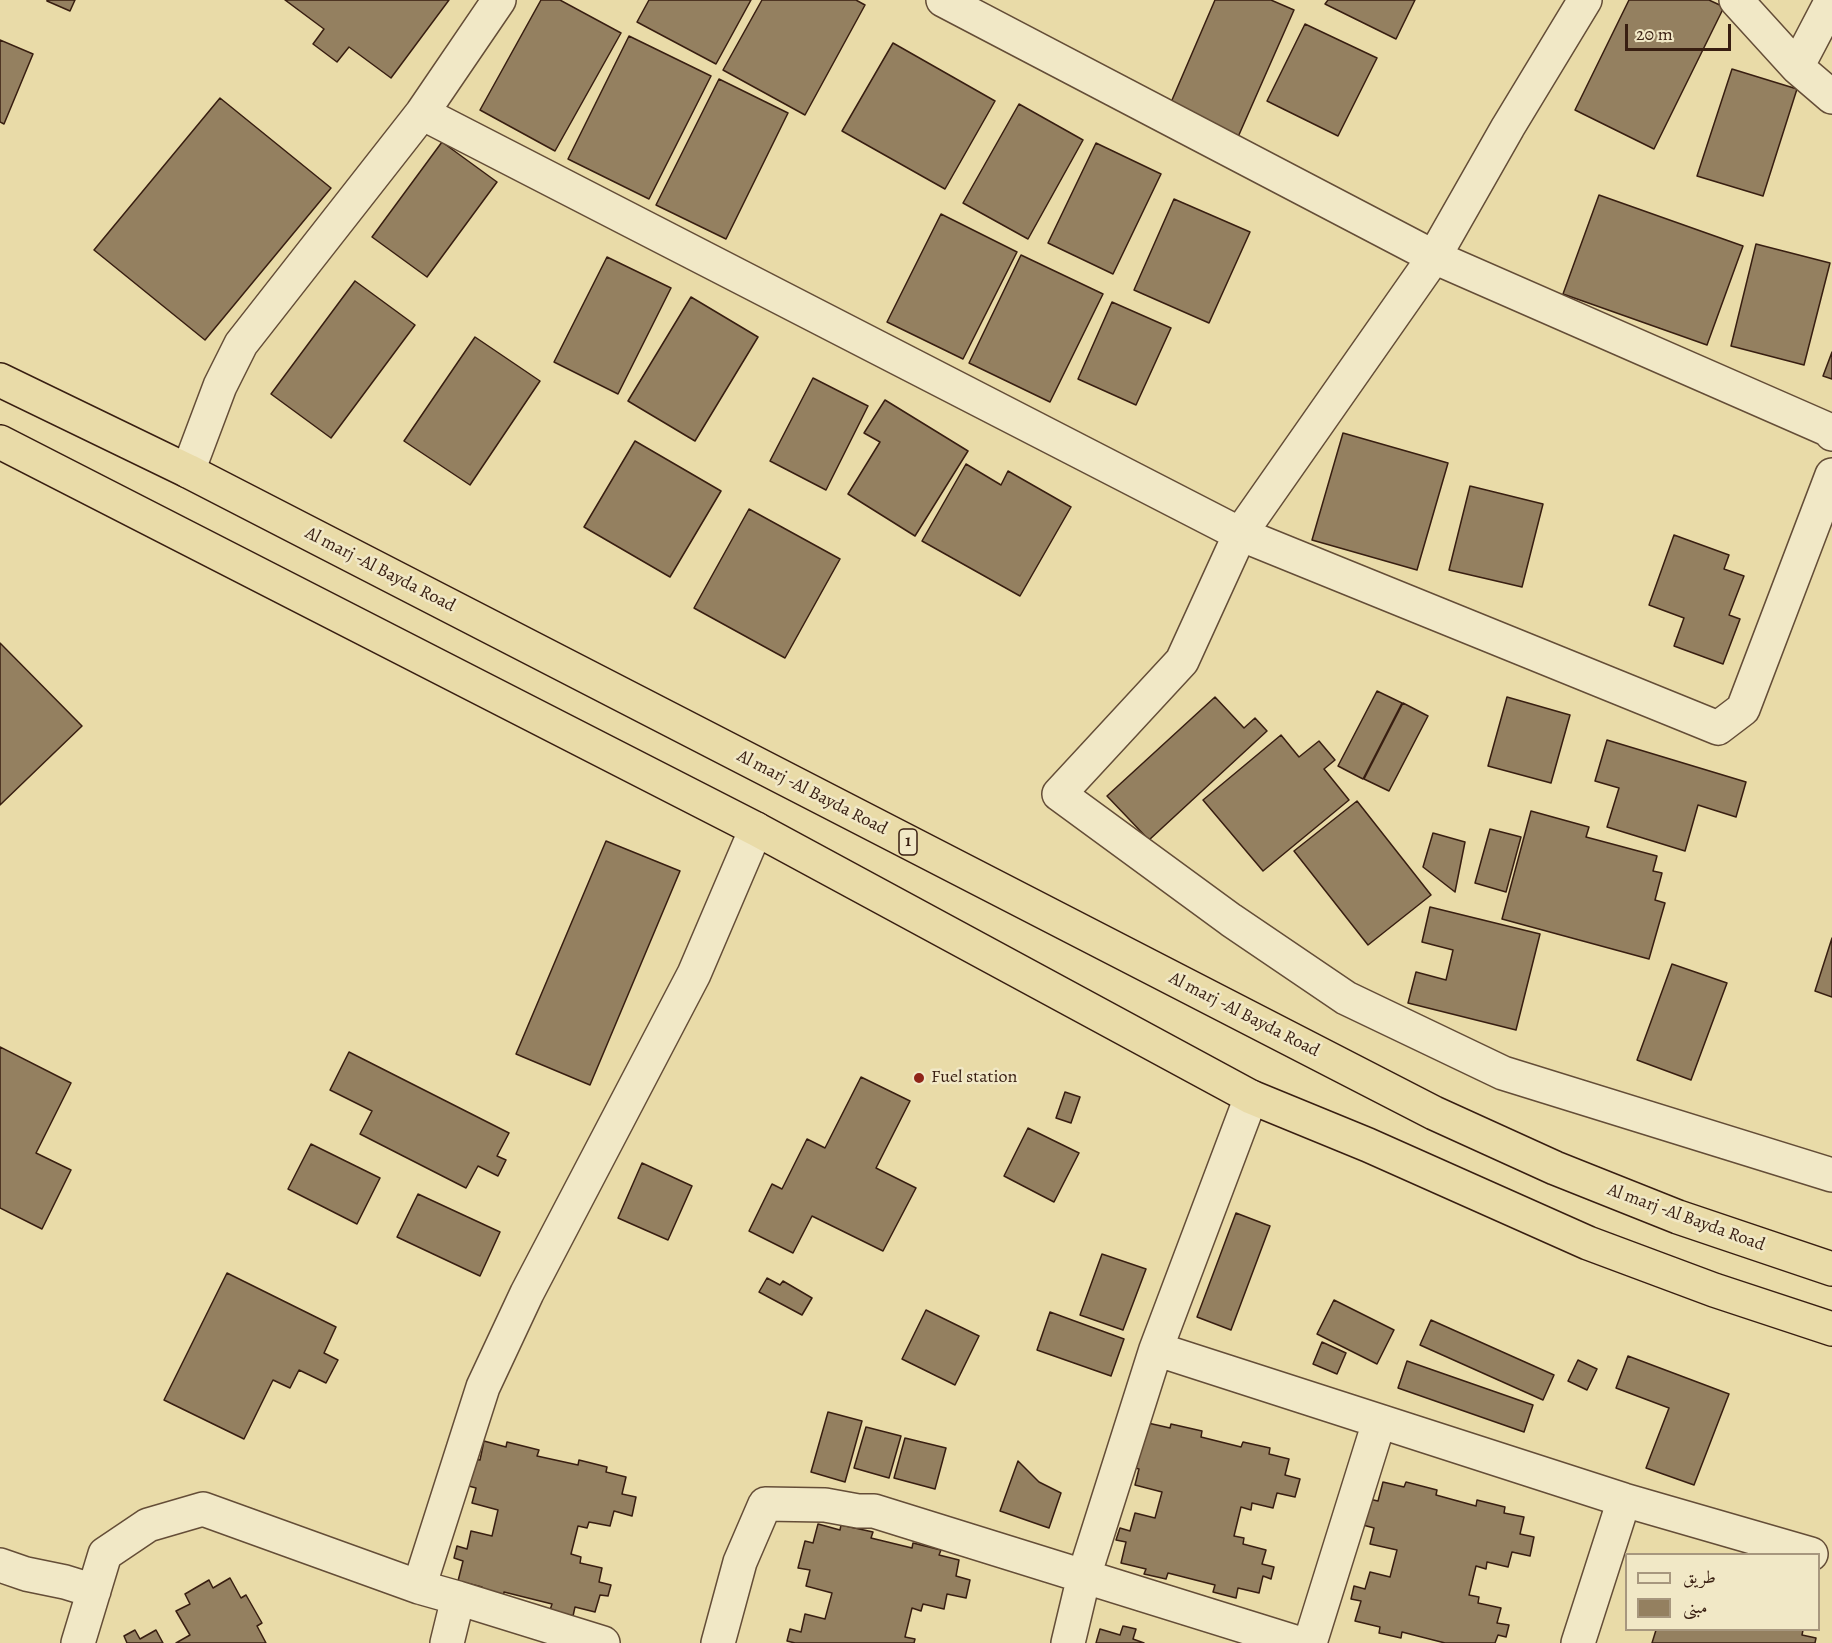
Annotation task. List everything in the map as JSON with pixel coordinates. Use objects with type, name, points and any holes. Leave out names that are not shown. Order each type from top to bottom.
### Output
[{"type":"highway","name":"Al marj -Al Bayda Road","points":[[0,380],[189,471],[1434,1113],[1555,1168],[1678,1217],[1832,1269]]},
{"type":"highway","points":[[0,442],[756,829],[1251,1097],[1368,1145],[1588,1244],[1714,1290],[1832,1329]]},
{"type":"street","points":[[189,471],[220,386],[241,344],[422,112],[499,0]]},
{"type":"street","points":[[943,0],[1434,257],[1829,430],[1832,434]]},
{"type":"street","points":[[1585,0],[1508,127],[1434,257],[1240,534],[1182,661],[1059,794],[1232,920],[1346,998],[1503,1074],[1832,1175]]},
{"type":"street","points":[[1736,0],[1797,67],[1832,97]]},
{"type":"street","points":[[1797,67],[1832,0]]},
{"type":"street","points":[[422,112],[1240,534],[1718,728],[1743,709],[1832,475]]},
{"type":"street","points":[[419,1587],[483,1387],[527,1293],[694,974],[756,829]]},
{"type":"street","points":[[1068,1643],[1084,1576],[1156,1349],[1251,1097]]},
{"type":"street","points":[[1156,1349],[1624,1500],[1808,1553]]},
{"type":"street","points":[[1310,1643],[1379,1422]]},
{"type":"street","points":[[1578,1643],[1624,1500]]},
{"type":"street","points":[[718,1643],[740,1562],[765,1504],[825,1505],[874,1512],[1298,1643]]},
{"type":"street","points":[[78,1643],[105,1554],[148,1525],[203,1509],[419,1587],[603,1643]]},
{"type":"street","points":[[0,1565],[26,1575],[65,1582],[94,1591]]},
{"type":"street","points":[[447,1643],[458,1598]]},
{"type":"building","points":[[47,0],[75,0],[70,11]]},
{"type":"building","points":[[285,0],[449,0],[391,78],[349,47],[337,62],[313,44],[324,29]]},
{"type":"building","points":[[541,0],[560,0],[621,33],[555,151],[480,110]]},
{"type":"building","points":[[649,0],[751,0],[716,64],[637,22]]},
{"type":"building","points":[[762,0],[856,0],[865,5],[805,115],[723,70]]},
{"type":"building","points":[[1215,0],[1271,0],[1294,10],[1238,137],[1169,107]]},
{"type":"building","points":[[1328,0],[1415,0],[1396,39],[1325,4]]},
{"type":"building","points":[[1629,0],[1709,0],[1724,7],[1654,149],[1575,110]]},
{"type":"building","points":[[1305,24],[1377,58],[1338,136],[1267,101]]},
{"type":"building","points":[[629,36],[711,76],[649,199],[568,159]]},
{"type":"building","points":[[0,40],[33,54],[4,124],[0,122]]},
{"type":"building","points":[[893,43],[995,101],[945,189],[842,131]]},
{"type":"building","points":[[1732,69],[1797,89],[1763,196],[1697,176]]},
{"type":"building","points":[[719,79],[788,113],[726,239],[656,205]]},
{"type":"building","points":[[220,98],[331,188],[205,340],[94,250]]},
{"type":"building","points":[[1019,104],[1083,140],[1028,239],[963,203]]},
{"type":"building","points":[[442,142],[497,182],[427,277],[372,237]]},
{"type":"building","points":[[1096,143],[1161,174],[1113,274],[1048,243]]},
{"type":"building","points":[[1599,195],[1743,246],[1707,345],[1563,294]]},
{"type":"building","points":[[1174,199],[1250,232],[1209,323],[1134,290]]},
{"type":"building","points":[[941,214],[1017,252],[963,359],[887,322]]},
{"type":"building","points":[[1756,244],[1830,263],[1804,365],[1731,346]]},
{"type":"building","points":[[1021,255],[1103,294],[1050,402],[969,363]]},
{"type":"building","points":[[607,257],[671,288],[618,394],[554,362]]},
{"type":"building","points":[[355,281],[415,325],[331,438],[271,394]]},
{"type":"building","points":[[691,297],[758,337],[695,441],[628,401]]},
{"type":"building","points":[[1112,302],[1171,328],[1136,405],[1078,379]]},
{"type":"building","points":[[475,337],[540,381],[470,485],[404,441]]},
{"type":"building","points":[[1832,352],[1832,379],[1823,376]]},
{"type":"building","points":[[813,378],[868,406],[826,490],[770,461]]},
{"type":"building","points":[[885,400],[968,451],[915,536],[848,494],[880,442],[864,433]]},
{"type":"building","points":[[1343,433],[1448,463],[1417,570],[1312,540]]},
{"type":"building","points":[[635,441],[721,491],[670,577],[584,527]]},
{"type":"building","points":[[966,464],[1001,485],[1008,471],[1071,507],[1020,596],[922,541]]},
{"type":"building","points":[[1470,486],[1543,504],[1522,587],[1449,570]]},
{"type":"building","points":[[749,509],[840,559],[785,658],[694,608]]},
{"type":"building","points":[[1674,535],[1729,555],[1724,569],[1744,576],[1729,615],[1740,619],[1723,664],[1674,646],[1684,618],[1649,605]]},
{"type":"building","points":[[0,643],[82,726],[0,805]]},
{"type":"building","points":[[1377,691],[1402,703],[1363,779],[1338,766]]},
{"type":"building","points":[[1215,697],[1244,728],[1255,718],[1267,731],[1149,840],[1107,796]]},
{"type":"building","points":[[1507,697],[1570,715],[1551,783],[1488,766]]},
{"type":"building","points":[[1403,703],[1428,716],[1389,791],[1364,779]]},
{"type":"building","points":[[1281,735],[1299,757],[1319,741],[1335,760],[1324,769],[1349,800],[1263,871],[1203,800]]},
{"type":"building","points":[[1607,740],[1746,782],[1736,817],[1698,805],[1685,851],[1607,827],[1619,788],[1595,781]]},
{"type":"building","points":[[1357,801],[1431,895],[1368,945],[1294,851]]},
{"type":"building","points":[[1531,811],[1589,827],[1586,837],[1657,856],[1653,871],[1662,873],[1655,900],[1665,903],[1649,959],[1502,919]]},
{"type":"building","points":[[1490,829],[1521,837],[1506,892],[1475,883]]},
{"type":"building","points":[[1433,833],[1465,842],[1455,892],[1423,867]]},
{"type":"building","points":[[606,841],[680,871],[590,1085],[516,1054]]},
{"type":"building","points":[[1430,907],[1540,934],[1516,1030],[1408,1003],[1416,972],[1446,980],[1453,950],[1422,942]]},
{"type":"building","points":[[1832,938],[1832,997],[1815,991]]},
{"type":"building","points":[[1672,964],[1727,983],[1691,1080],[1637,1060]]},
{"type":"building","points":[[0,1047],[71,1083],[36,1153],[71,1170],[42,1229],[0,1208]]},
{"type":"building","points":[[349,1052],[509,1133],[497,1156],[506,1160],[498,1176],[478,1166],[466,1188],[360,1134],[372,1111],[330,1090]]},
{"type":"building","points":[[861,1077],[910,1101],[876,1168],[916,1188],[883,1251],[812,1216],[793,1253],[749,1231],[772,1184],[782,1189],[807,1139],[825,1148]]},
{"type":"building","points":[[1065,1092],[1080,1097],[1071,1123],[1056,1118]]},
{"type":"building","points":[[1028,1128],[1079,1153],[1054,1202],[1004,1176]]},
{"type":"building","points":[[311,1144],[380,1178],[357,1224],[288,1189]]},
{"type":"building","points":[[642,1163],[692,1186],[668,1240],[618,1218]]},
{"type":"building","points":[[418,1194],[500,1232],[480,1276],[397,1237]]},
{"type":"building","points":[[1236,1213],[1270,1226],[1231,1330],[1197,1317]]},
{"type":"building","points":[[1102,1254],[1146,1269],[1123,1330],[1080,1315]]},
{"type":"building","points":[[227,1273],[336,1327],[324,1353],[338,1360],[326,1383],[299,1370],[290,1388],[273,1380],[244,1439],[164,1400]]},
{"type":"building","points":[[767,1278],[780,1285],[783,1281],[812,1298],[802,1315],[759,1292]]},
{"type":"building","points":[[1334,1300],[1394,1330],[1377,1364],[1317,1334]]},
{"type":"building","points":[[926,1310],[979,1336],[955,1385],[902,1359]]},
{"type":"building","points":[[1050,1312],[1124,1339],[1111,1376],[1037,1350]]},
{"type":"building","points":[[1431,1320],[1554,1375],[1543,1400],[1420,1345]]},
{"type":"building","points":[[1322,1342],[1346,1353],[1337,1374],[1313,1364]]},
{"type":"building","points":[[1628,1356],[1729,1394],[1694,1485],[1646,1468],[1669,1408],[1616,1388]]},
{"type":"building","points":[[1578,1360],[1597,1369],[1587,1390],[1568,1381]]},
{"type":"building","points":[[1407,1361],[1533,1405],[1524,1432],[1398,1388]]},
{"type":"building","points":[[828,1412],[862,1421],[845,1482],[811,1472]]},
{"type":"building","points":[[1148,1423],[1170,1428],[1171,1424],[1202,1431],[1201,1437],[1241,1447],[1243,1442],[1270,1448],[1269,1454],[1289,1459],[1285,1475],[1300,1479],[1295,1497],[1277,1493],[1273,1508],[1252,1503],[1251,1510],[1241,1507],[1234,1536],[1244,1538],[1243,1544],[1266,1550],[1262,1564],[1274,1567],[1271,1579],[1263,1576],[1259,1593],[1238,1588],[1236,1598],[1213,1592],[1215,1585],[1168,1573],[1166,1579],[1144,1574],[1146,1569],[1121,1563],[1126,1542],[1116,1540],[1120,1528],[1130,1531],[1135,1513],[1155,1518],[1162,1492],[1135,1485],[1139,1469],[1128,1466]]},
{"type":"building","points":[[866,1427],[901,1436],[889,1478],[854,1468]]},
{"type":"building","points":[[905,1438],[946,1448],[935,1489],[894,1478]]},
{"type":"building","points":[[484,1441],[506,1447],[507,1442],[539,1450],[537,1456],[578,1465],[579,1460],[607,1467],[606,1472],[626,1477],[622,1494],[636,1497],[632,1516],[614,1511],[610,1526],[589,1522],[587,1528],[578,1526],[571,1554],[581,1557],[580,1563],[602,1568],[599,1582],[611,1585],[608,1596],[600,1595],[595,1612],[575,1607],[573,1616],[550,1610],[552,1604],[504,1592],[503,1598],[481,1592],[482,1587],[458,1581],[463,1561],[454,1558],[457,1546],[467,1549],[471,1531],[492,1536],[498,1510],[472,1503],[476,1488],[465,1485],[471,1459],[480,1460]]},
{"type":"building","points":[[1018,1461],[1039,1482],[1061,1493],[1049,1528],[1000,1511]]},
{"type":"building","points":[[1383,1482],[1404,1487],[1406,1482],[1437,1490],[1436,1495],[1476,1506],[1477,1500],[1505,1507],[1504,1513],[1524,1517],[1520,1534],[1534,1537],[1530,1556],[1512,1552],[1508,1567],[1487,1562],[1486,1569],[1476,1566],[1469,1595],[1479,1597],[1478,1603],[1501,1608],[1497,1623],[1509,1625],[1506,1637],[1498,1635],[1495,1643],[1445,1643],[1402,1632],[1401,1638],[1379,1633],[1380,1627],[1355,1621],[1361,1601],[1351,1599],[1354,1586],[1365,1589],[1370,1572],[1390,1577],[1397,1550],[1370,1544],[1374,1528],[1363,1525],[1369,1499],[1378,1501]]},
{"type":"building","points":[[818,1524],[840,1530],[841,1525],[873,1532],[871,1538],[912,1548],[913,1543],[941,1550],[939,1555],[959,1560],[956,1576],[970,1580],[966,1598],[947,1594],[944,1609],[923,1604],[921,1611],[912,1608],[905,1637],[915,1639],[914,1643],[795,1643],[787,1641],[790,1629],[801,1632],[805,1614],[825,1619],[832,1593],[806,1586],[810,1570],[798,1568],[805,1541],[813,1543]]},
{"type":"building","points":[[230,1578],[241,1598],[246,1595],[262,1623],[257,1626],[266,1643],[176,1643],[190,1635],[176,1611],[190,1604],[185,1594],[209,1580],[213,1588]]},
{"type":"building","points":[[1123,1626],[1136,1629],[1133,1639],[1144,1643],[1096,1643],[1100,1629],[1120,1635]]},
{"type":"building","points":[[135,1630],[140,1639],[156,1630],[163,1643],[127,1643],[124,1636]]},
{"type":"building","points":[[1656,1631],[1803,1631],[1802,1635],[1816,1638],[1815,1643],[1652,1643]]},
{"type":"place","name":"Fuel station","points":[[919,1078]]}]
